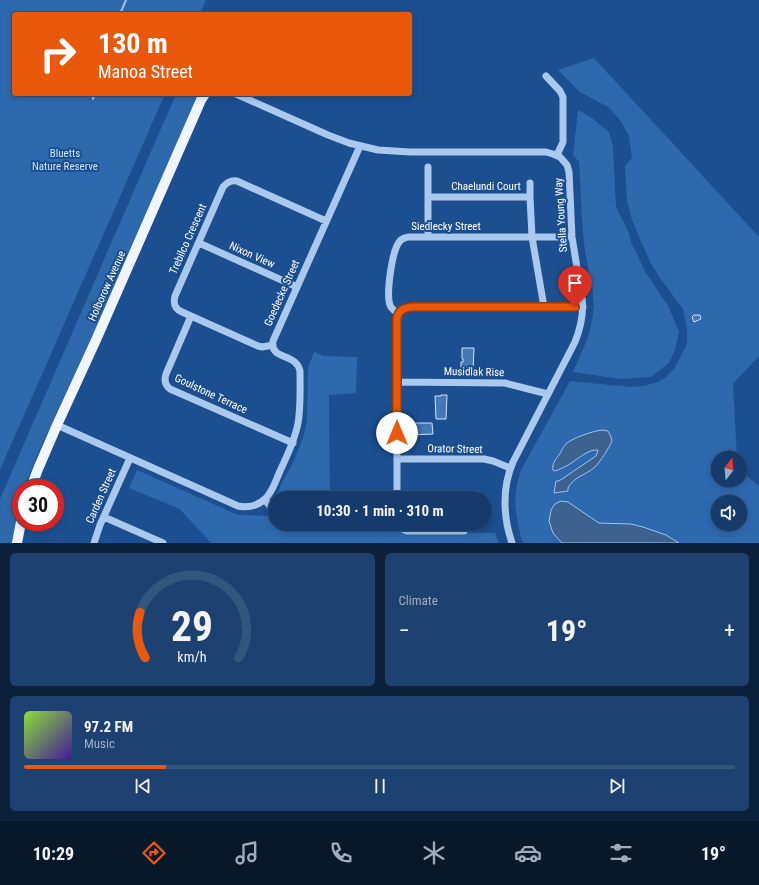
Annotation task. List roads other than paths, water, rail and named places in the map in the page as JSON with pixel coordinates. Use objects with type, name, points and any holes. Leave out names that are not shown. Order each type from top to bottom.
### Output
[{"type":"main road","name":"Holborow Avenue","points":[[34,479],[204,96]]},
{"type":"main road","points":[[17,543],[19,531]]},
{"type":"street","points":[[241,96],[333,137],[378,150],[399,152],[546,152],[557,155],[563,141],[563,97],[560,91],[546,76]]},
{"type":"street","name":"Goedecke Street","points":[[273,345],[274,339],[297,286],[360,146]]},
{"type":"street","name":"Stella Young Way","points":[[512,543],[507,524],[505,496],[510,468],[577,336],[581,325],[583,307],[582,293],[572,237],[569,172],[565,162],[557,155]]},
{"type":"street","points":[[428,167],[428,237]]},
{"type":"street","name":"Trebilco Crescent","points":[[273,345],[262,347],[258,346],[177,309],[174,300],[175,296],[223,188],[231,181],[238,182],[326,221]]},
{"type":"street","name":"Chaelundi Court","points":[[428,197],[530,198],[530,183]]},
{"type":"street","points":[[530,198],[532,237],[544,307]]},
{"type":"street","name":"Siedlecky Street","points":[[399,314],[392,308],[389,301],[389,277],[400,240],[405,238],[428,237],[572,237]]},
{"type":"street","name":"Nixon View","points":[[199,243],[297,286]]},
{"type":"street","points":[[397,491],[397,319],[404,308],[583,307]]},
{"type":"street","name":"Goulstone Terrace","points":[[191,316],[166,374],[165,382],[167,387],[292,443]]},
{"type":"street","points":[[57,426],[238,506],[249,507],[265,500],[272,490],[297,429],[299,415],[299,369],[296,362],[276,352],[273,345]]},
{"type":"street","name":"Musidlak Rise","points":[[397,382],[505,383],[548,394]]},
{"type":"street","name":"Carden Street","points":[[94,543],[104,516],[130,458]]},
{"type":"street","name":"Orator Street","points":[[397,459],[484,459],[510,468]]},
{"type":"street","points":[[265,500],[268,504]]},
{"type":"street","points":[[104,516],[164,543]]},
{"type":"waterway","points":[[121,12],[126,0]]},
{"type":"park label","name":"Bluetts Nature Reserve","points":[[65,159]]}]
